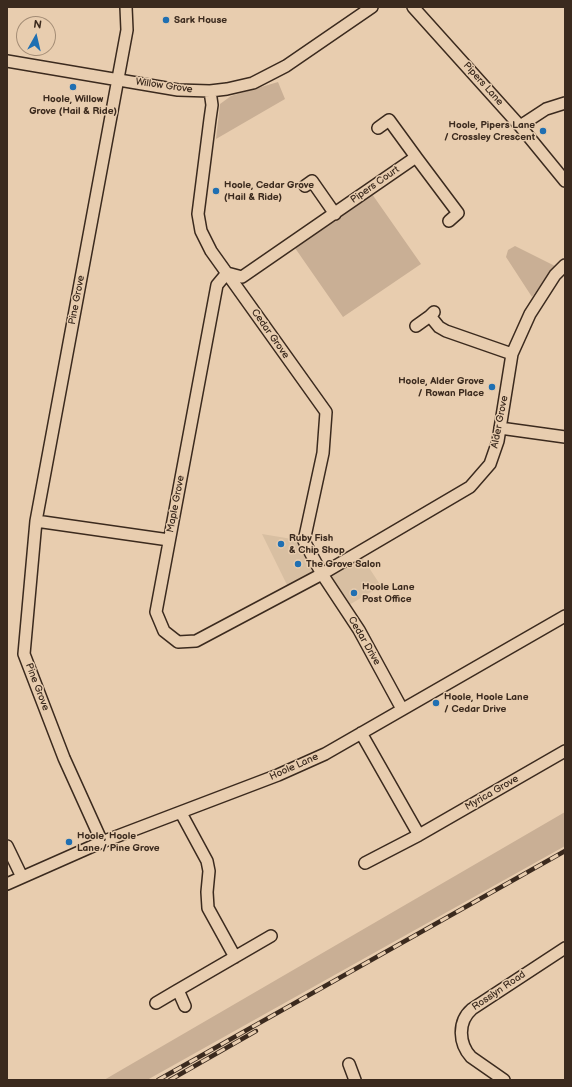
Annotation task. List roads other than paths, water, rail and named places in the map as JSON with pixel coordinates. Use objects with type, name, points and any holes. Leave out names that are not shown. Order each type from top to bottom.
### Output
[{"type":"street","name":"Pine Grove","points":[[102,842],[64,758],[24,654],[36,521],[127,30],[126,7]]},
{"type":"street","name":"Willow Grove","points":[[7,61],[178,90],[210,91],[253,82],[286,66],[372,7]]},
{"type":"street","name":"Pipers Lane","points":[[413,7],[520,126],[565,181]]},
{"type":"street","name":"Cedar Grove","points":[[210,91],[212,105],[198,214],[199,223],[210,251],[326,412],[323,453],[304,541],[322,574]]},
{"type":"street","points":[[520,126],[546,109],[565,103]]},
{"type":"street","points":[[378,128],[389,120],[458,213],[448,221]]},
{"type":"street","name":"Pipers Court","points":[[227,273],[242,277],[416,157]]},
{"type":"street","points":[[305,186],[312,181],[335,214]]},
{"type":"street","name":"Alder Grove","points":[[322,574],[470,487],[490,464],[500,428],[512,354],[530,314],[555,275],[565,265]]},
{"type":"street","name":"Maple Grove","points":[[227,273],[217,285],[215,294],[156,612],[164,631],[178,642],[196,641],[322,574]]},
{"type":"street","points":[[416,326],[432,314],[439,327],[446,331],[512,354]]},
{"type":"street","points":[[500,428],[565,437]]},
{"type":"street","points":[[36,521],[169,540]]},
{"type":"street","name":"Cedar Drive","points":[[322,574],[359,630],[402,709]]},
{"type":"street","name":"Hoole Lane","points":[[7,884],[102,842],[278,775],[324,754],[565,616]]},
{"type":"street","points":[[361,733],[419,835]]},
{"type":"street","name":"Myrica Grove","points":[[365,864],[419,835],[565,751]]},
{"type":"street","points":[[181,813],[207,861],[209,872],[208,908],[235,957]]},
{"type":"street","points":[[7,846],[22,877]]},
{"type":"street","points":[[156,1003],[271,936]]},
{"type":"street","name":"Rosslyn Road","points":[[504,1080],[470,1057],[466,1052],[462,1042],[461,1032],[467,1014],[472,1009],[565,948]]},
{"type":"street","points":[[178,990],[185,1006]]},
{"type":"street","points":[[349,1064],[355,1080]]},
{"type":"railway","points":[[158,1080],[565,851]]},
{"type":"railway","points":[[170,1080],[256,1031]]},
{"type":"place","name":"Sark House","points":[[166,20]]},
{"type":"place","name":"Hoole, Willow Grove (Hail & Ride)","points":[[73,87]]},
{"type":"place","name":"Hoole, Pipers Lane / Crossley Crescent","points":[[543,131]]},
{"type":"place","name":"Hoole, Cedar Grove (Hail & Ride)","points":[[216,191]]},
{"type":"place","name":"Hoole, Alder Grove / Rowan Place","points":[[492,387]]},
{"type":"place","name":"Ruby Fish & Chip Shop","points":[[281,544]]},
{"type":"place","name":"The Grove Salon","points":[[298,564]]},
{"type":"place","name":"Hoole Lane Post Office","points":[[354,593]]},
{"type":"place","name":"Hoole, Hoole Lane / Cedar Drive","points":[[436,703]]},
{"type":"place","name":"Hoole, Hoole Lane / Pine Grove","points":[[69,842]]}]
